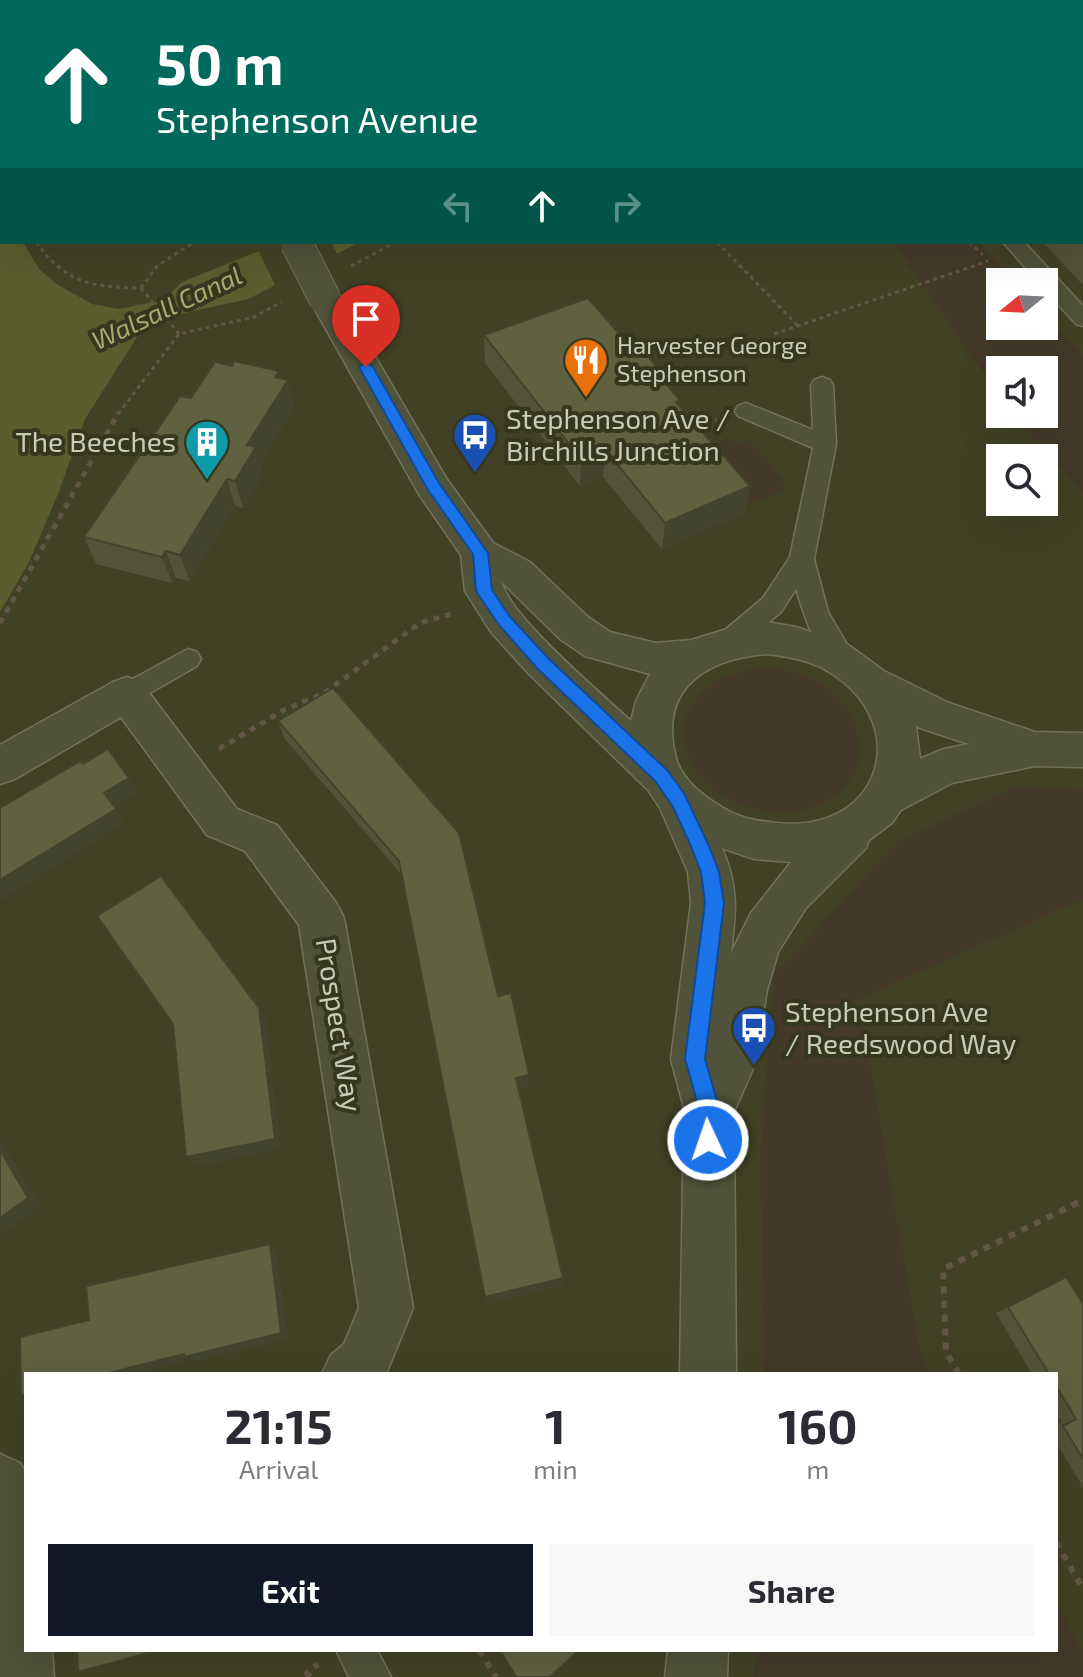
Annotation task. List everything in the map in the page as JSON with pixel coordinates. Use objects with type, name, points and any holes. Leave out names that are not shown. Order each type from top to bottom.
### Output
[{"type":"street","points":[[297,244],[325,299],[433,487],[480,553],[516,572],[574,628],[599,645],[656,659],[767,638],[806,644],[935,716],[1035,749]]},
{"type":"street","points":[[480,553],[484,591],[505,621],[543,663],[711,825],[752,841],[795,845],[836,837],[944,767],[1035,749],[1083,750]]},
{"type":"street","points":[[708,1372],[709,1108],[695,1059],[714,903],[710,872],[650,742],[653,709],[668,679],[711,649]]},
{"type":"street","points":[[709,1108],[731,1065],[746,977],[773,914],[815,866],[878,808],[898,774],[901,749],[893,715],[858,672]]},
{"type":"street","points":[[0,766],[127,694]]},
{"type":"street","name":"Prospect Way","points":[[127,694],[222,822],[261,838],[321,918],[386,1308],[363,1363],[352,1372]]},
{"type":"street","points":[[13,1499],[23,1677]]},
{"type":"street","points":[[696,1677],[698,1652]]},
{"type":"lane","points":[[1015,244],[1083,319]]},
{"type":"lane","points":[[711,649],[772,605],[802,559],[825,444],[822,385]]},
{"type":"lane","points":[[738,413],[825,444]]},
{"type":"lane","points":[[802,559],[809,596],[819,625],[858,672]]},
{"type":"lane","points":[[127,694],[188,659]]},
{"type":"lane","points":[[356,1652],[371,1677]]},
{"type":"path","points":[[0,623],[115,417],[179,334],[141,288],[87,287],[61,271],[38,244]]},
{"type":"path","points":[[141,288],[149,271],[166,257],[190,244]]},
{"type":"path","points":[[719,244],[798,326]]},
{"type":"path","points":[[774,334],[988,261],[971,244]]},
{"type":"path","points":[[688,431],[738,413]]},
{"type":"path","points":[[184,770],[282,711],[324,693],[420,623],[453,613],[485,630],[505,621]]},
{"type":"path","points":[[958,1372],[946,1352],[943,1269],[1083,1200]]},
{"type":"path","points":[[1058,1545],[1083,1589]]},
{"type":"path","points":[[480,1652],[496,1677]]},
{"type":"shaded area","points":[[894,244],[981,244],[1003,268],[986,268],[986,340],[1058,340],[1058,328],[1083,355],[1083,493],[1058,464],[1058,444],[1040,444],[1026,428],[1058,428],[1058,356],[986,356],[986,376]]},
{"type":"shaded area","points":[[726,439],[740,443],[749,440],[785,481],[782,491],[741,508],[692,453]]},
{"type":"shaded area","points":[[771,667],[811,678],[836,695],[846,707],[858,736],[857,766],[850,780],[833,798],[801,811],[776,812],[739,804],[711,787],[692,764],[684,739],[688,714],[703,692],[730,675]]},
{"type":"shaded area","points":[[1015,786],[1083,790],[1083,899],[859,999],[920,1353],[930,1372],[764,1372],[761,1155],[773,976],[897,843]]},
{"type":"shaded area","points":[[1058,1606],[1083,1651],[1083,1677],[753,1677],[757,1652],[1058,1652]]},
{"type":"water","name":"Walsall Canal","points":[[0,244],[24,244],[39,269],[58,285],[92,304],[119,309],[164,300],[182,282],[276,244],[356,244],[248,299],[185,313],[139,334],[85,419],[29,562],[0,612]]},
{"type":"pier","points":[[266,244],[332,244],[339,257],[277,289],[257,248]]},
{"type":"building","points":[[588,298],[623,338],[626,337],[639,351],[642,350],[671,382],[666,384],[680,400],[676,402],[750,486],[665,523],[605,449],[581,459],[484,335]]},
{"type":"building","points":[[234,361],[279,371],[275,377],[288,380],[247,445],[256,447],[235,481],[227,479],[180,555],[166,551],[162,557],[84,537],[180,396],[191,398],[215,362],[232,366]]},
{"type":"building","points":[[333,688],[459,833],[498,996],[511,993],[529,1075],[516,1078],[563,1278],[485,1297],[399,861],[278,721]]},
{"type":"building","points":[[108,749],[129,778],[104,793],[116,809],[0,880],[0,808],[80,761],[83,764]]},
{"type":"building","points":[[161,876],[259,1008],[275,1139],[186,1157],[173,1024],[97,916]]},
{"type":"building","points":[[0,1150],[28,1198],[0,1218]]},
{"type":"building","points":[[270,1244],[281,1333],[113,1372],[24,1372],[24,1394],[21,1395],[20,1337],[89,1320],[86,1286]]},
{"type":"building","points":[[1066,1277],[1083,1304],[1083,1459],[1063,1426],[1076,1419],[1058,1389],[1058,1372],[1048,1372],[1008,1307]]},
{"type":"building","points":[[77,1652],[152,1652],[78,1672]]},
{"type":"building","points":[[501,1652],[577,1652],[550,1677],[516,1677]]},
{"type":"place","name":"Harvester George Stephenson","points":[[586,399]]},
{"type":"place","name":"Stephenson Ave / Birchills Junction","points":[[475,474]]},
{"type":"place","name":"The Beeches","points":[[207,481]]},
{"type":"place","name":"Stephenson Ave / Reedswood Way","points":[[754,1067]]},
{"type":"route","points":[[366,367],[433,487],[480,553],[484,591],[505,621],[543,663],[661,776],[679,800],[699,844],[710,872],[714,903],[695,1059],[709,1108],[708,1140]]}]
